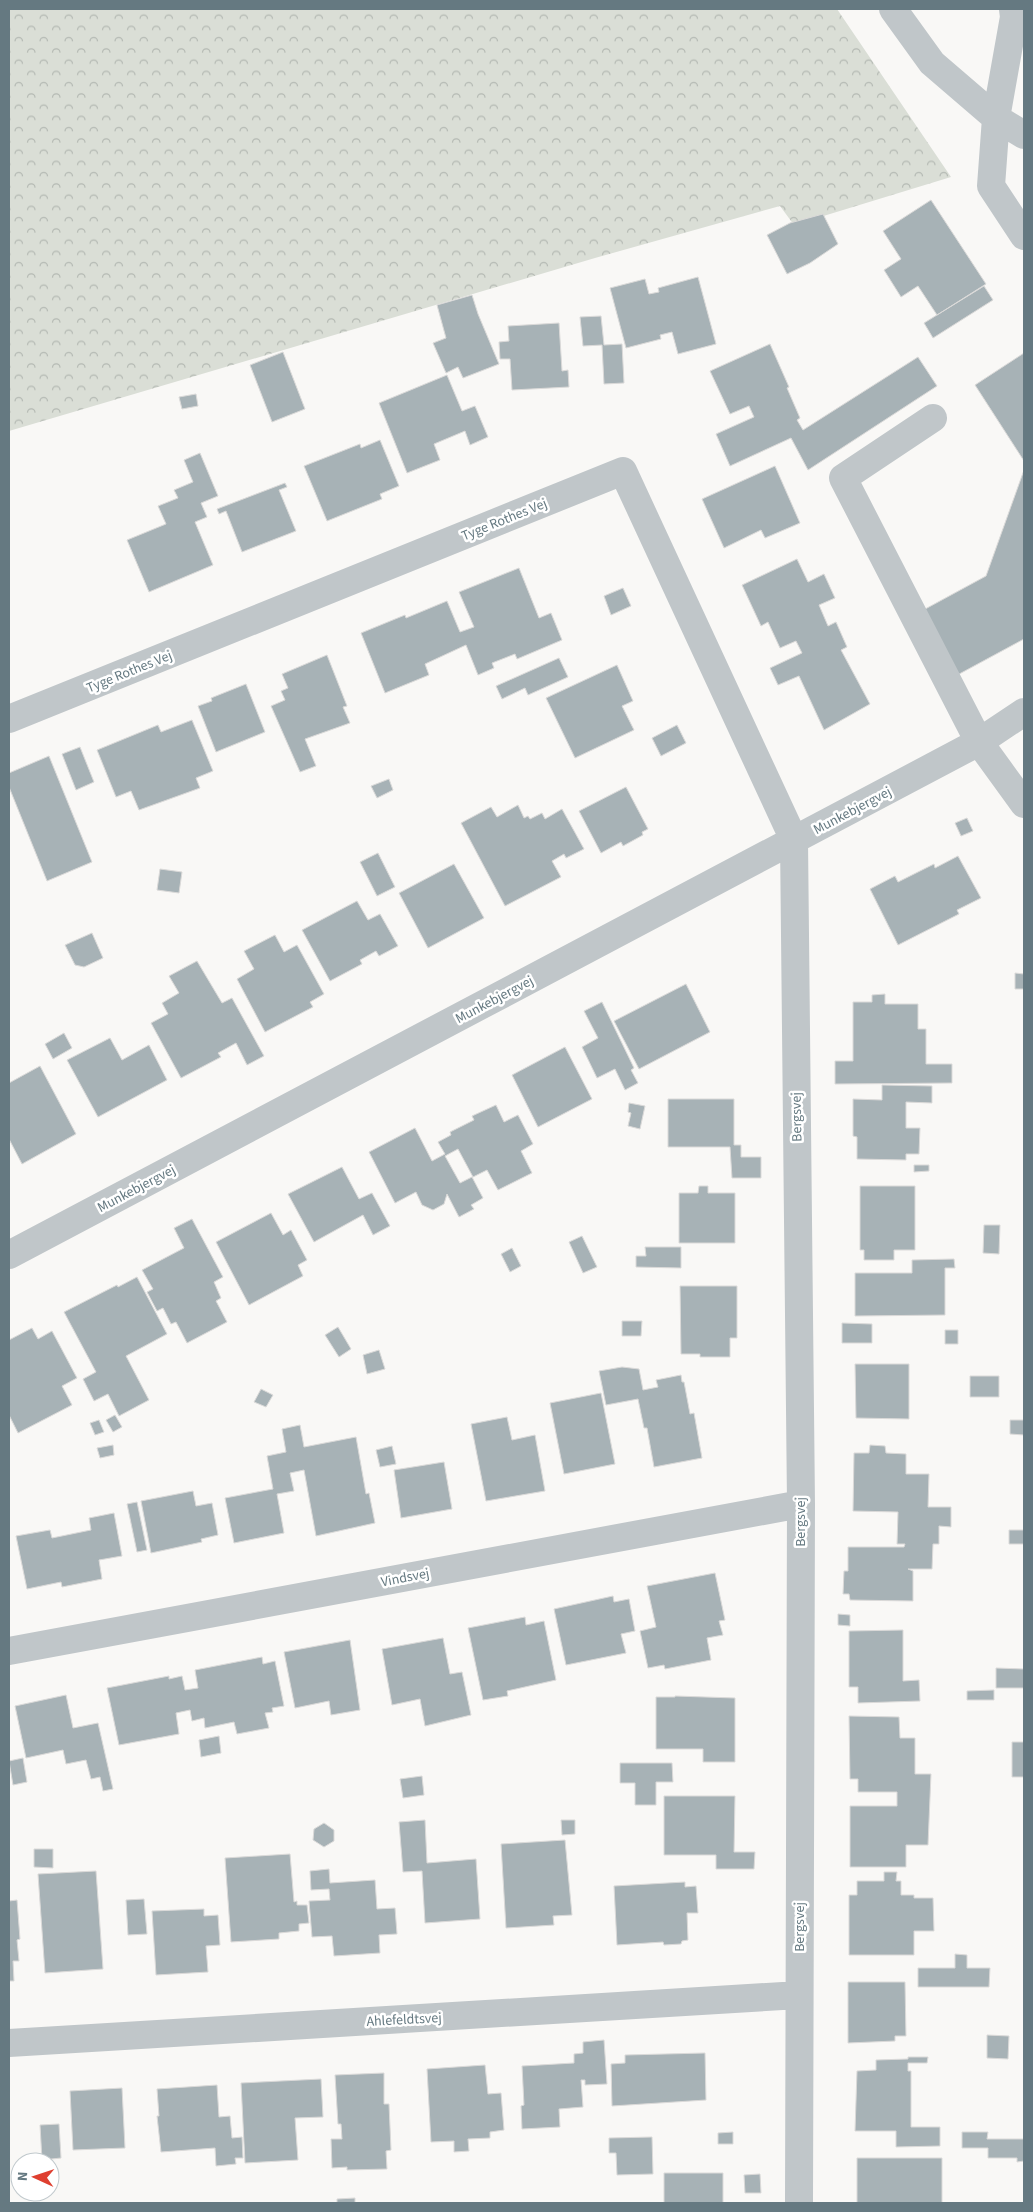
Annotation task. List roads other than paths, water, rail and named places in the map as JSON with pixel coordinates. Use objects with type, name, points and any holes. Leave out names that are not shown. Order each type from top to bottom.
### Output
[{"type":"street","points":[[892,9],[932,63],[996,118],[1024,136]]},
{"type":"street","points":[[1013,9],[1014,17],[996,118],[991,186],[1024,236]]},
{"type":"street","points":[[933,418],[843,478],[979,742],[1024,804]]},
{"type":"street","name":"Tyge Rothes Vej","points":[[9,719],[623,471],[794,840]]},
{"type":"street","name":"Munkebjergvej","points":[[9,1255],[979,742],[1024,712]]},
{"type":"street","name":"Munkebjergvej","points":[[979,742],[1024,731]]},
{"type":"street","name":"Bergsvej","points":[[794,840],[801,1504],[798,1995],[799,2203]]},
{"type":"street","name":"Vindsvej","points":[[9,1651],[801,1504]]},
{"type":"street","name":"Ahlefeldtsvej","points":[[9,2043],[798,1995]]}]
